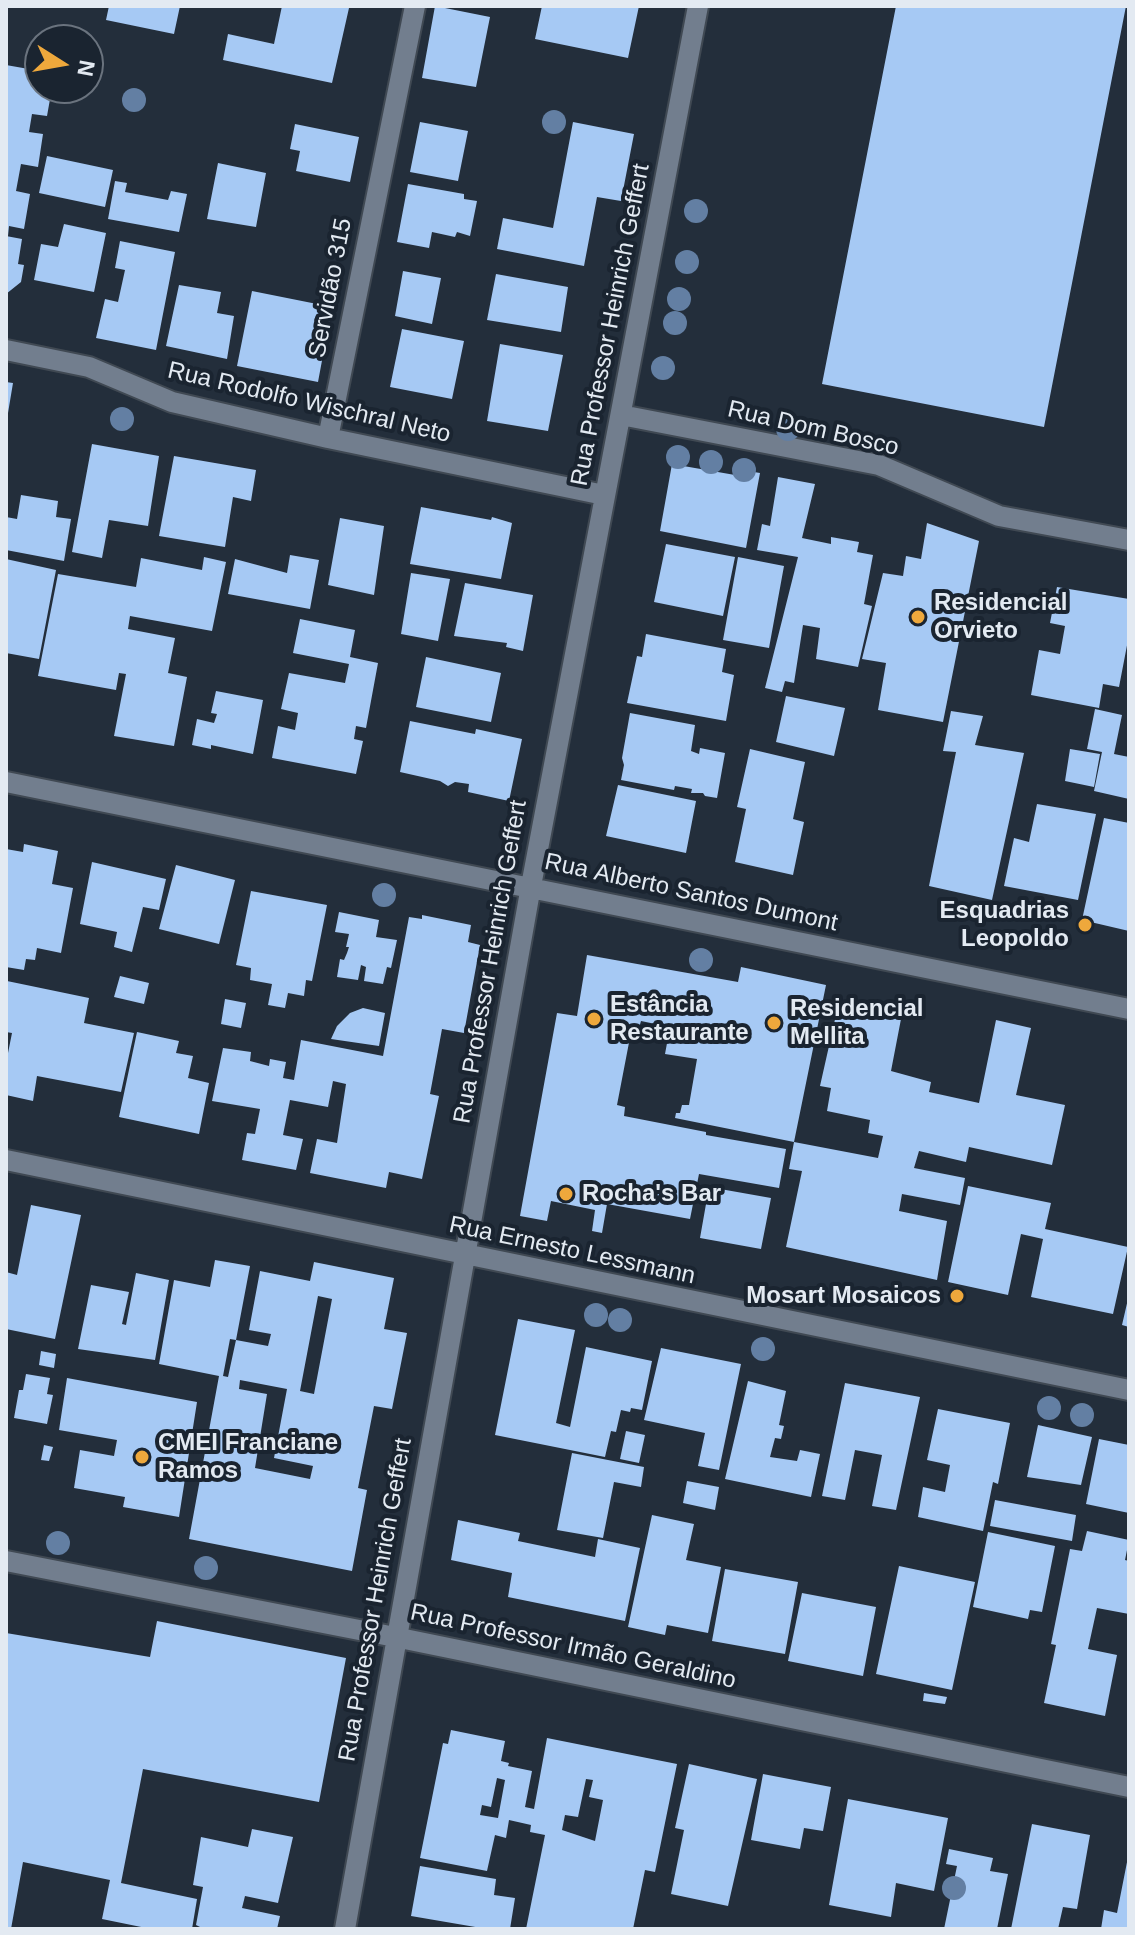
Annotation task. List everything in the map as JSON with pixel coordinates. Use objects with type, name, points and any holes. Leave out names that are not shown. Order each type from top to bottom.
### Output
[{"type":"street","name":"Servidão 315","points":[[328,438],[415,6]]},
{"type":"street","name":"Rua Professor Heinrich Geffert","points":[[345,1929],[531,886],[698,6]]},
{"type":"street","name":"Rua Rodolfo Wischral Neto","points":[[6,350],[89,367],[172,402],[604,495]]},
{"type":"street","name":"Rua Dom Bosco","points":[[621,415],[879,465],[999,516],[1129,540]]},
{"type":"street","name":"Rua Alberto Santos Dumont","points":[[6,782],[1129,1009]]},
{"type":"street","name":"Rua Ernesto Lessmann","points":[[6,1160],[1129,1390]]},
{"type":"street","name":"Rua Professor Irmão Geraldino","points":[[6,1561],[1129,1787]]},
{"type":"building","points":[[109,6],[180,6],[174,34],[106,20]]},
{"type":"building","points":[[282,6],[349,8],[332,83],[223,60],[228,34],[274,44]]},
{"type":"building","points":[[435,6],[490,17],[476,87],[422,78]]},
{"type":"building","points":[[542,6],[639,6],[628,58],[535,39]]},
{"type":"building","points":[[896,6],[1126,6],[1044,427],[822,384]]},
{"type":"building","points":[[6,65],[24,68],[24,104],[49,104],[47,116],[32,114],[29,132],[43,134],[38,167],[21,164],[16,191],[30,194],[24,229],[9,226],[8,236]]},
{"type":"building","points":[[420,122],[468,131],[458,181],[410,172]]},
{"type":"building","points":[[573,122],[634,134],[621,201],[597,197],[584,266],[497,249],[503,218],[553,228]]},
{"type":"building","points":[[295,124],[359,137],[350,182],[296,171],[300,151],[290,149]]},
{"type":"building","points":[[47,156],[113,170],[105,207],[39,193]]},
{"type":"building","points":[[218,163],[266,173],[256,227],[207,219]]},
{"type":"building","points":[[115,181],[127,183],[125,192],[168,200],[171,191],[187,194],[179,232],[108,219]]},
{"type":"building","points":[[408,184],[464,194],[464,199],[477,201],[470,236],[457,232],[455,237],[432,232],[429,248],[397,242]]},
{"type":"building","points":[[64,224],[106,233],[94,292],[34,280],[41,244],[58,247]]},
{"type":"building","points":[[6,236],[22,239],[18,264],[24,265],[21,282],[6,294]]},
{"type":"building","points":[[120,241],[175,252],[156,350],[96,338],[105,299],[118,302],[125,270],[115,268]]},
{"type":"building","points":[[403,271],[441,278],[432,324],[395,316]]},
{"type":"building","points":[[496,274],[568,287],[561,332],[487,320]]},
{"type":"building","points":[[179,285],[221,292],[217,313],[234,316],[227,359],[166,346]]},
{"type":"building","points":[[252,291],[332,307],[318,382],[237,366]]},
{"type":"building","points":[[402,329],[464,341],[452,399],[390,387]]},
{"type":"building","points":[[500,344],[563,355],[548,431],[487,421]]},
{"type":"building","points":[[6,382],[13,383],[8,413],[6,413]]},
{"type":"building","points":[[92,444],[159,456],[148,526],[109,520],[102,558],[72,552]]},
{"type":"building","points":[[174,456],[256,470],[251,501],[233,497],[225,547],[159,536]]},
{"type":"building","points":[[672,464],[735,475],[736,469],[760,473],[746,548],[660,531]]},
{"type":"building","points":[[778,477],[815,484],[802,538],[831,544],[831,537],[859,542],[857,552],[873,555],[864,604],[872,606],[858,667],[816,659],[820,628],[803,625],[794,683],[785,681],[782,692],[765,688],[798,557],[757,550],[762,524],[770,526]]},
{"type":"building","points":[[21,495],[58,501],[56,517],[71,519],[64,561],[6,550],[6,517],[17,519]]},
{"type":"building","points":[[421,507],[491,520],[492,517],[512,523],[501,579],[410,564]]},
{"type":"building","points":[[340,518],[384,526],[374,595],[328,585]]},
{"type":"building","name":"Residencial Orvieto","points":[[927,523],[979,541],[943,722],[878,710],[886,663],[862,659],[883,573],[903,576],[906,556],[921,559]]},
{"type":"building","points":[[666,544],[735,557],[723,616],[654,602]]},
{"type":"building","points":[[290,555],[319,560],[310,609],[228,594],[235,559],[287,573]]},
{"type":"building","points":[[204,557],[226,562],[212,631],[130,616],[128,629],[175,638],[168,673],[187,677],[174,746],[114,736],[126,674],[119,673],[116,690],[38,676],[58,574],[136,587],[141,558],[202,570]]},
{"type":"building","points":[[738,557],[784,566],[769,648],[723,640]]},
{"type":"building","points":[[6,559],[56,570],[39,659],[6,653]]},
{"type":"building","points":[[411,573],[450,579],[438,641],[401,634]]},
{"type":"building","points":[[465,583],[533,595],[523,651],[506,647],[507,643],[454,636]]},
{"type":"building","points":[[1057,587],[1129,599],[1129,635],[1119,687],[1103,684],[1099,708],[1031,695],[1039,650],[1060,654],[1065,626],[1050,623]]},
{"type":"building","points":[[300,619],[355,630],[350,657],[378,663],[366,728],[356,726],[354,739],[363,741],[356,774],[272,758],[278,726],[295,730],[298,713],[281,709],[289,673],[345,683],[349,664],[293,653]]},
{"type":"building","points":[[646,634],[726,649],[722,672],[734,675],[726,721],[627,703],[637,656],[642,657]]},
{"type":"building","points":[[426,657],[501,673],[491,722],[416,707]]},
{"type":"building","points":[[216,691],[263,700],[253,754],[211,745],[211,749],[192,745],[197,719],[214,723],[217,714],[211,713]]},
{"type":"building","points":[[786,696],[845,708],[834,756],[776,742]]},
{"type":"building","points":[[1095,709],[1122,715],[1114,754],[1129,757],[1129,799],[1094,791],[1102,752],[1087,749]]},
{"type":"building","points":[[951,711],[983,716],[975,745],[1024,753],[992,900],[929,886],[956,752],[943,751]]},
{"type":"building","points":[[630,713],[695,725],[691,751],[699,754],[700,748],[725,753],[717,798],[691,793],[692,789],[675,786],[674,790],[621,780]]},
{"type":"building","points":[[410,721],[475,734],[476,729],[522,739],[509,801],[468,792],[469,784],[455,782],[448,786],[440,781],[400,772]]},
{"type":"building","points":[[750,749],[805,762],[793,819],[804,822],[793,875],[735,862],[746,809],[737,807]]},
{"type":"building","points":[[1070,749],[1100,754],[1094,787],[1065,781]]},
{"type":"building","points":[[618,785],[696,801],[686,853],[606,836]]},
{"type":"building","points":[[1037,804],[1096,814],[1078,900],[1004,886],[1014,838],[1029,842]]},
{"type":"building","points":[[1104,818],[1129,823],[1129,931],[1082,920]]},
{"type":"building","points":[[24,844],[58,851],[52,884],[73,888],[61,953],[37,948],[35,960],[26,959],[24,970],[6,967],[6,849],[23,852]]},
{"type":"building","points":[[92,862],[166,879],[159,910],[143,907],[132,952],[114,947],[117,932],[80,924]]},
{"type":"building","points":[[176,865],[235,880],[219,944],[159,929]]},
{"type":"building","points":[[251,891],[327,905],[312,981],[306,980],[304,996],[288,993],[285,1008],[268,1005],[272,984],[250,980],[251,968],[236,965]]},
{"type":"building","points":[[339,912],[379,920],[376,937],[397,940],[391,968],[387,967],[383,984],[364,981],[366,967],[361,965],[358,980],[337,977],[340,959],[344,960],[349,947],[346,947],[349,934],[335,932]]},
{"type":"building","points":[[422,915],[471,925],[468,942],[480,945],[464,1033],[442,1029],[430,1094],[439,1096],[422,1179],[389,1172],[386,1188],[310,1173],[317,1139],[337,1143],[346,1084],[333,1081],[328,1107],[290,1100],[283,1135],[303,1139],[296,1170],[242,1160],[247,1133],[255,1134],[260,1109],[212,1101],[223,1048],[251,1052],[250,1061],[269,1066],[270,1059],[286,1062],[283,1078],[294,1080],[301,1040],[383,1056],[409,917],[422,919]]},
{"type":"building","points":[[587,955],[738,982],[741,967],[826,985],[794,1142],[675,1118],[682,1105],[689,1105],[697,1059],[665,1054],[670,1027],[641,1021],[639,1028],[632,1027],[617,1105],[625,1107],[624,1116],[786,1149],[779,1188],[699,1174],[690,1219],[607,1204],[602,1233],[592,1231],[595,1210],[551,1201],[547,1221],[520,1216],[557,1013],[577,1016]]},
{"type":"building","points":[[120,976],[149,983],[144,1004],[114,997]]},
{"type":"building","points":[[7,981],[89,998],[84,1023],[134,1033],[121,1092],[37,1076],[33,1101],[6,1095],[6,1063],[12,1033],[6,1032]]},
{"type":"building","points":[[225,999],[246,1003],[241,1028],[221,1024]]},
{"type":"building","points":[[838,1006],[901,1019],[891,1071],[931,1082],[929,1092],[979,1103],[996,1020],[1031,1028],[1016,1095],[1065,1105],[1052,1165],[969,1147],[966,1162],[919,1151],[914,1168],[965,1178],[960,1205],[902,1194],[899,1211],[947,1221],[937,1280],[786,1247],[802,1171],[789,1169],[794,1142],[878,1158],[883,1136],[868,1133],[870,1120],[827,1111],[831,1088],[820,1086]]},
{"type":"building","points":[[363,1008],[385,1013],[379,1046],[331,1039],[337,1026],[350,1013]]},
{"type":"building","points":[[137,1032],[179,1041],[176,1053],[193,1056],[188,1078],[209,1083],[199,1134],[119,1117]]},
{"type":"building","points":[[968,1186],[1051,1203],[1045,1229],[1128,1247],[1113,1314],[1031,1297],[1043,1239],[1021,1234],[1008,1295],[948,1282]]},
{"type":"building","points":[[709,1187],[771,1198],[761,1249],[700,1238]]},
{"type":"building","points":[[31,1205],[81,1215],[55,1339],[6,1329],[6,1272],[17,1275]]},
{"type":"building","points":[[215,1260],[250,1266],[236,1340],[268,1346],[271,1334],[249,1330],[260,1271],[310,1281],[314,1262],[394,1278],[384,1329],[407,1333],[392,1409],[374,1406],[358,1488],[367,1490],[352,1571],[189,1539],[219,1376],[159,1364],[174,1280],[210,1287]],"holes":[[[318,1296],[332,1299],[314,1394],[300,1391]],[[230,1339],[236,1340],[228,1377],[223,1376]],[[240,1380],[287,1389],[274,1458],[313,1466],[310,1479],[255,1468],[267,1394],[239,1389]]]},
{"type":"building","points":[[136,1273],[169,1280],[155,1360],[78,1349],[91,1285],[129,1292],[122,1324],[126,1325]]},
{"type":"building","points":[[1129,1299],[1129,1327],[1122,1325]]},
{"type":"building","points":[[518,1319],[575,1330],[556,1423],[570,1427],[586,1347],[652,1361],[642,1410],[621,1410],[616,1432],[611,1431],[605,1457],[495,1435]]},
{"type":"building","points":[[661,1348],[741,1364],[719,1470],[698,1466],[705,1433],[644,1420]]},
{"type":"building","points":[[41,1351],[56,1354],[54,1368],[39,1365]]},
{"type":"building","points":[[26,1374],[50,1378],[47,1394],[53,1395],[47,1424],[14,1418],[19,1390],[23,1390]]},
{"type":"building","points":[[67,1378],[197,1402],[179,1517],[123,1507],[125,1497],[74,1488],[80,1450],[114,1456],[117,1440],[59,1430]]},
{"type":"building","points":[[748,1381],[786,1391],[779,1425],[784,1426],[781,1439],[775,1438],[770,1457],[797,1461],[800,1450],[820,1454],[811,1497],[725,1479]]},
{"type":"building","points":[[845,1383],[920,1397],[896,1510],[872,1506],[882,1455],[855,1450],[845,1500],[822,1496]]},
{"type":"building","points":[[938,1409],[1010,1423],[998,1484],[993,1482],[983,1531],[918,1517],[923,1487],[945,1492],[950,1465],[927,1460]]},
{"type":"building","points":[[1038,1425],[1092,1437],[1081,1485],[1027,1477]]},
{"type":"building","points":[[626,1431],[645,1435],[639,1463],[620,1459]]},
{"type":"building","points":[[1099,1439],[1129,1445],[1129,1513],[1086,1504]]},
{"type":"building","points":[[44,1445],[53,1447],[49,1461],[41,1460]]},
{"type":"building","points":[[572,1453],[644,1467],[641,1487],[614,1482],[603,1538],[557,1530]]},
{"type":"building","points":[[687,1481],[719,1487],[715,1510],[683,1503]]},
{"type":"building","points":[[995,1500],[1076,1515],[1072,1541],[990,1526]]},
{"type":"building","points":[[652,1515],[694,1524],[686,1560],[721,1567],[708,1633],[667,1625],[665,1635],[628,1627]]},
{"type":"building","points":[[458,1520],[520,1533],[518,1541],[595,1557],[598,1539],[640,1548],[625,1621],[508,1597],[512,1573],[451,1560]]},
{"type":"building","points":[[1087,1531],[1129,1540],[1125,1560],[1129,1561],[1129,1614],[1097,1608],[1088,1649],[1117,1655],[1105,1716],[1044,1703],[1056,1645],[1051,1644],[1070,1549],[1082,1551]]},
{"type":"building","points":[[988,1532],[1055,1546],[1042,1612],[1030,1610],[1028,1619],[973,1607]]},
{"type":"building","points":[[899,1566],[975,1582],[952,1690],[876,1674]]},
{"type":"building","points":[[725,1569],[798,1582],[785,1654],[712,1641]]},
{"type":"building","points":[[802,1593],[876,1607],[863,1676],[788,1661]]},
{"type":"building","points":[[157,1621],[346,1658],[319,1802],[143,1769],[121,1883],[197,1899],[192,1929],[151,1929],[102,1919],[110,1880],[23,1862],[11,1929],[6,1929],[6,1633],[150,1657]]},
{"type":"building","points":[[924,1693],[947,1697],[945,1704],[923,1701]]},
{"type":"building","points":[[451,1730],[505,1741],[501,1761],[509,1763],[508,1766],[532,1771],[525,1807],[534,1809],[547,1738],[677,1764],[655,1872],[645,1870],[633,1929],[526,1929],[545,1835],[530,1832],[531,1825],[509,1820],[506,1838],[495,1835],[487,1871],[420,1858],[443,1743],[448,1744]],"holes":[[[497,1778],[505,1780],[498,1818],[480,1815],[482,1805],[491,1807]],[[586,1779],[593,1780],[589,1797],[603,1800],[595,1841],[562,1830],[565,1815],[578,1817]]]},
{"type":"building","points":[[689,1764],[757,1779],[728,1906],[671,1894],[684,1830],[675,1828]]},
{"type":"building","points":[[763,1774],[831,1787],[823,1831],[804,1828],[800,1849],[751,1840]]},
{"type":"building","points":[[848,1799],[948,1818],[934,1891],[896,1883],[891,1917],[829,1905]]},
{"type":"building","points":[[1032,1824],[1090,1835],[1077,1909],[1063,1907],[1058,1929],[1011,1929]]},
{"type":"building","points":[[252,1829],[293,1837],[278,1903],[245,1896],[242,1908],[280,1916],[277,1929],[204,1929],[196,1925],[203,1887],[193,1885],[201,1837],[248,1847]]},
{"type":"building","points":[[949,1849],[993,1858],[990,1871],[1008,1874],[997,1929],[944,1929],[957,1866],[946,1864]]},
{"type":"building","points":[[1128,1857],[1129,1929],[1101,1929],[1104,1910],[1117,1913]]},
{"type":"building","points":[[420,1866],[496,1879],[494,1895],[515,1898],[510,1929],[487,1929],[411,1916]]},
{"type":"place","name":"Residencial Orvieto","points":[[918,617]]},
{"type":"place","name":"Esquadrias Leopoldo","points":[[1085,925]]},
{"type":"place","name":"Estância Restaurante","points":[[594,1019]]},
{"type":"place","name":"Residencial Mellita","points":[[774,1023]]},
{"type":"place","name":"Rocha's Bar","points":[[566,1194]]},
{"type":"place","name":"Mosart Mosaicos","points":[[957,1296]]},
{"type":"place","name":"CMEI Franciane Ramos","points":[[142,1457]]}]
